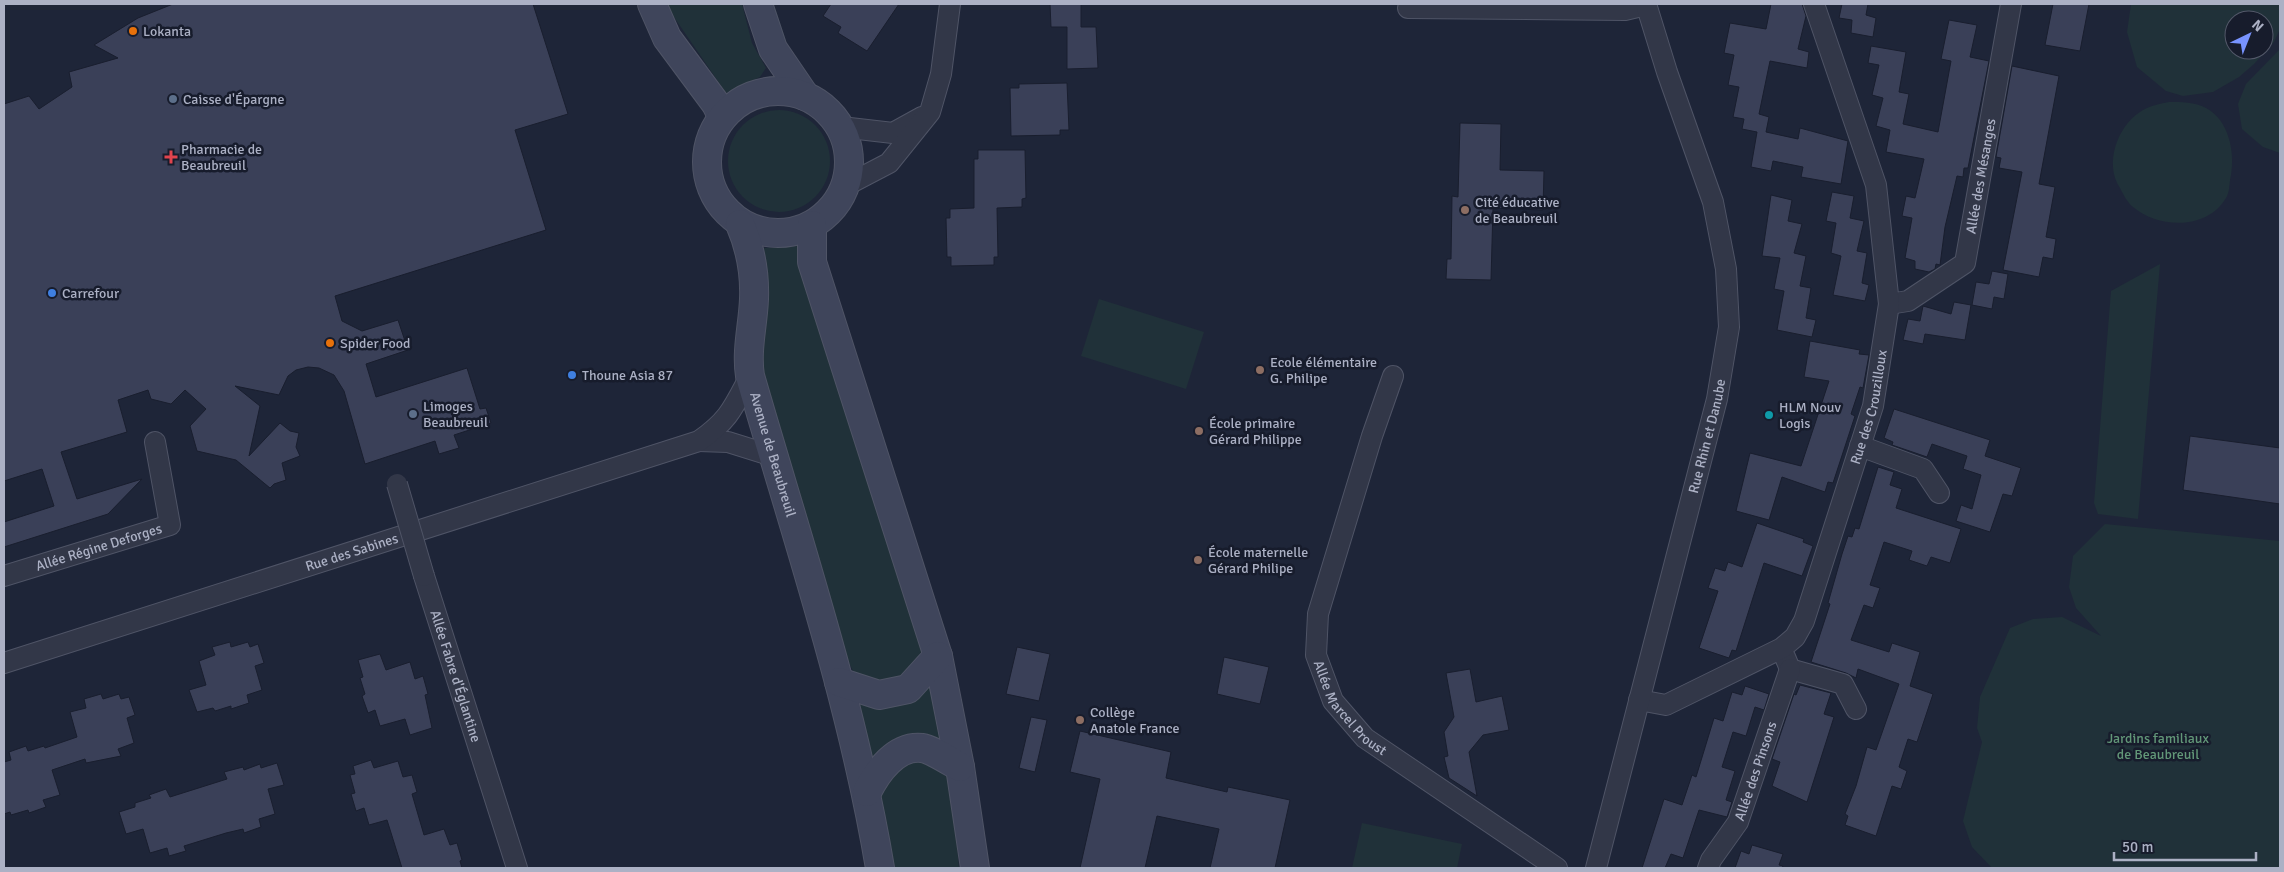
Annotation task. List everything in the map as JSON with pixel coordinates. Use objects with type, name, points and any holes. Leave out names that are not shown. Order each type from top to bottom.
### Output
[{"type":"main road","points":[[652,4],[667,38],[716,104],[722,116]]},
{"type":"main road","name":"Avenue de Beaubreuil","points":[[758,4],[773,48],[805,96]]},
{"type":"main road","name":"Avenue de Beaubreuil","points":[[770,91],[788,91],[805,96],[831,114],[840,127],[849,156],[845,186],[832,209],[812,225],[796,231],[778,234],[752,230],[740,224],[722,207],[710,184],[706,167],[707,149],[713,132],[722,116],[736,104],[752,95],[770,91]]},
{"type":"main road","name":"Avenue de Beaubreuil","points":[[740,224],[748,241],[754,299],[748,364],[750,376],[839,682],[867,792],[880,868]]},
{"type":"main road","points":[[812,225],[812,262],[938,656],[960,767],[975,868]]},
{"type":"main road","points":[[839,682],[879,694],[908,689],[938,656]]},
{"type":"main road","points":[[867,792],[874,778],[897,753],[922,748],[960,767]]},
{"type":"street","points":[[845,186],[889,163],[930,112],[941,74],[950,4]]},
{"type":"street","points":[[1408,8],[1625,10],[1646,4]]},
{"type":"street","name":"Rue Rhin et Danube","points":[[1596,868],[1717,399],[1729,327],[1726,269],[1713,202],[1667,72],[1646,4]]},
{"type":"street","name":"Rue des Crouzilloux","points":[[1639,700],[1666,705],[1782,648],[1794,637],[1804,621],[1873,406],[1889,304],[1876,185],[1814,4]]},
{"type":"street","name":"Allée des Mésanges","points":[[1889,304],[1908,301],[1965,263],[2011,4]]},
{"type":"street","points":[[840,127],[893,133],[930,112]]},
{"type":"street","name":"Rue des Sabines","points":[[4,663],[699,441],[720,426],[731,411],[750,376]]},
{"type":"street","name":"Allée Marcel Proust","points":[[1393,376],[1372,436],[1318,614],[1316,655],[1333,701],[1365,738],[1557,868]]},
{"type":"street","name":"Rue des Sabines","points":[[699,441],[728,442],[773,456]]},
{"type":"street","name":"Allée Régine Deforges","points":[[4,576],[170,525],[155,442]]},
{"type":"street","points":[[1860,446],[1923,469],[1939,493]]},
{"type":"street","name":"Allée Fabre d'Églantine","points":[[397,484],[424,576],[517,868]]},
{"type":"street","points":[[1782,648],[1790,669],[1843,684],[1856,709]]},
{"type":"street","name":"Allée des Pinsons","points":[[1708,868],[1711,860],[1738,822],[1790,669]]},
{"type":"green space","points":[[665,4],[742,4],[752,43],[766,68],[760,77],[726,93]]},
{"type":"green space","points":[[2131,4],[2280,4],[2280,29],[2274,42],[2274,10],[2224,10],[2224,60],[2258,60],[2239,77],[2213,92],[2183,96],[2166,91],[2137,67],[2127,32]]},
{"type":"green space","points":[[2280,49],[2280,153],[2263,147],[2242,129],[2238,104],[2246,84],[2269,60],[2274,60],[2274,55]]},
{"type":"green space","points":[[2169,102],[2183,102],[2206,108],[2220,120],[2229,137],[2232,166],[2227,196],[2218,208],[2207,216],[2195,221],[2169,222],[2144,214],[2129,203],[2115,178],[2113,157],[2119,136],[2125,127],[2143,110]]},
{"type":"green space","points":[[779,110],[799,114],[815,125],[826,141],[830,161],[826,181],[815,197],[799,208],[779,212],[759,208],[743,197],[732,181],[728,161],[732,141],[743,125],[759,114]]},
{"type":"green space","points":[[797,246],[922,650],[907,671],[886,685],[856,676],[846,658],[759,361],[768,278],[764,248]]},
{"type":"green space","points":[[2160,264],[2138,519],[2098,514],[2094,503],[2111,291]]},
{"type":"green space","points":[[1099,299],[1204,332],[1186,389],[1081,356]]},
{"type":"green space","name":"Jardins familiaux de Beaubreuil","points":[[2105,524],[2280,541],[2280,868],[1992,868],[1972,847],[1963,821],[1982,742],[1977,728],[1980,697],[2010,628],[2033,619],[2062,617],[2101,636],[2076,608],[2069,587],[2073,556]]},
{"type":"green space","points":[[933,675],[947,753],[870,768],[856,696]]},
{"type":"green space","points":[[925,759],[946,773],[952,791],[959,868],[890,868],[879,787],[897,761]]},
{"type":"green space","points":[[1362,823],[1462,844],[1457,868],[1352,868]]},
{"type":"building","points":[[173,4],[533,4],[568,114],[515,130],[546,230],[335,296],[342,321],[362,331],[398,320],[408,350],[366,364],[376,397],[467,368],[480,409],[486,408],[491,423],[454,435],[459,448],[439,454],[435,441],[365,464],[344,391],[334,375],[319,368],[308,367],[296,370],[288,376],[279,395],[235,386],[260,406],[249,456],[280,423],[290,431],[299,433],[296,447],[300,456],[282,463],[286,480],[274,484],[270,488],[236,460],[197,451],[190,426],[206,409],[185,390],[171,404],[151,399],[148,390],[118,400],[127,432],[61,452],[77,499],[142,479],[108,514],[4,547],[4,522],[54,506],[42,469],[4,481],[4,104],[29,96],[39,109],[72,87],[69,72],[118,58],[94,45],[138,18]]},
{"type":"building","points":[[831,4],[899,4],[867,51],[838,33],[841,27],[823,16]]},
{"type":"building","points":[[1050,4],[1081,4],[1081,27],[1096,27],[1098,68],[1067,69],[1067,27],[1051,27]]},
{"type":"building","points":[[1771,4],[1802,4],[1806,16],[1798,49],[1809,52],[1807,68],[1770,61],[1759,114],[1769,117],[1766,132],[1798,139],[1800,128],[1848,141],[1841,184],[1801,177],[1803,167],[1773,161],[1771,171],[1751,167],[1757,132],[1742,129],[1744,119],[1733,117],[1739,87],[1728,85],[1734,55],[1724,53],[1730,23],[1766,29]]},
{"type":"building","points":[[1842,4],[1868,4],[1866,15],[1876,18],[1873,37],[1851,33],[1852,20],[1839,18]]},
{"type":"building","points":[[2053,4],[2089,4],[2080,51],[2045,45]]},
{"type":"building","points":[[1949,20],[1977,25],[1970,57],[1989,61],[1968,168],[1964,168],[1963,177],[1957,176],[1945,227],[1940,265],[1936,264],[1935,269],[1929,272],[1915,269],[1915,261],[1905,258],[1912,218],[1902,216],[1906,196],[1915,198],[1924,159],[1886,152],[1890,130],[1876,126],[1883,98],[1872,95],[1879,65],[1868,63],[1871,46],[1906,52],[1899,92],[1909,94],[1903,124],[1938,132],[1951,61],[1941,59]]},
{"type":"building","points":[[2012,66],[2059,76],[2039,184],[2055,187],[2046,237],[2056,239],[2053,259],[2043,257],[2039,277],[2003,270],[2022,172],[1999,168],[2001,158],[1996,157]]},
{"type":"building","points":[[1067,83],[1069,130],[1060,130],[1060,135],[1011,136],[1010,88],[1019,88],[1019,84]]},
{"type":"building","points":[[1460,123],[1501,124],[1500,170],[1544,171],[1543,210],[1493,208],[1491,280],[1446,279],[1447,259],[1451,259],[1452,196],[1458,197]]},
{"type":"building","points":[[978,150],[1025,150],[1026,198],[1022,199],[1022,207],[997,208],[998,257],[994,257],[994,265],[951,266],[951,257],[947,257],[946,218],[950,218],[950,209],[974,208],[974,159],[978,159]]},
{"type":"building","points":[[1832,192],[1854,196],[1850,218],[1864,221],[1857,251],[1867,253],[1862,283],[1869,285],[1865,301],[1833,295],[1841,256],[1831,253],[1836,223],[1826,221]]},
{"type":"building","points":[[1771,195],[1792,200],[1788,221],[1802,224],[1794,253],[1806,256],[1800,286],[1811,288],[1806,318],[1816,320],[1812,337],[1777,330],[1784,291],[1774,289],[1780,258],[1762,256]]},
{"type":"building","points":[[1992,271],[2008,274],[2004,299],[1994,297],[1992,309],[1972,305],[1976,282],[1989,284]]},
{"type":"building","points":[[1954,302],[1971,305],[1965,340],[1925,334],[1923,344],[1903,340],[1908,319],[1920,321],[1923,306],[1951,314]]},
{"type":"building","points":[[1810,341],[1860,350],[1859,354],[1869,355],[1863,388],[1860,387],[1851,414],[1855,416],[1833,483],[1828,482],[1825,492],[1782,477],[1769,520],[1736,511],[1750,453],[1801,466],[1829,381],[1804,377]]},
{"type":"building","points":[[1894,409],[1990,440],[1985,456],[2021,468],[2012,496],[2003,494],[1990,532],[1956,521],[1961,505],[1972,509],[1981,475],[1963,469],[1967,456],[1932,444],[1927,457],[1892,445],[1893,442],[1884,438]]},
{"type":"building","points":[[2190,436],[2280,448],[2280,504],[2183,490]]},
{"type":"building","points":[[1878,467],[1894,472],[1890,485],[1902,489],[1896,508],[1961,529],[1950,563],[1931,557],[1927,566],[1909,560],[1912,551],[1884,542],[1870,585],[1880,588],[1873,608],[1864,605],[1851,640],[1889,652],[1892,643],[1920,652],[1910,686],[1933,694],[1917,742],[1908,739],[1899,767],[1907,771],[1901,789],[1892,786],[1876,836],[1845,825],[1848,816],[1845,814],[1856,786],[1867,747],[1876,750],[1899,684],[1858,669],[1856,678],[1811,662],[1830,604],[1828,603],[1848,536],[1852,537],[1855,528],[1859,529]]},
{"type":"building","points":[[1757,523],[1804,539],[1803,542],[1813,546],[1802,576],[1764,563],[1736,651],[1732,650],[1729,658],[1699,648],[1718,591],[1708,588],[1715,568],[1725,571],[1728,562],[1742,567]]},
{"type":"building","points":[[230,642],[231,647],[248,642],[250,647],[258,644],[264,663],[255,666],[262,690],[247,695],[249,703],[231,709],[231,706],[215,711],[213,708],[197,712],[189,690],[206,685],[199,661],[215,655],[212,647]]},
{"type":"building","points":[[1017,647],[1050,654],[1039,701],[1006,694]]},
{"type":"building","points":[[380,654],[386,670],[410,662],[415,679],[423,676],[428,694],[425,695],[432,728],[410,735],[405,719],[380,726],[375,710],[368,713],[362,696],[365,694],[360,678],[363,677],[358,660]]},
{"type":"building","points":[[1224,657],[1269,667],[1260,704],[1217,694]]},
{"type":"building","points":[[1470,669],[1476,702],[1502,696],[1509,730],[1483,735],[1469,752],[1477,796],[1449,778],[1444,757],[1448,756],[1444,732],[1454,717],[1446,673]]},
{"type":"building","points":[[1800,685],[1831,693],[1824,714],[1834,717],[1807,802],[1772,786],[1780,762],[1772,759],[1794,694],[1796,695]]},
{"type":"building","points":[[1745,686],[1769,694],[1764,710],[1755,707],[1746,736],[1733,732],[1722,767],[1735,771],[1726,800],[1732,802],[1727,817],[1699,810],[1683,858],[1671,854],[1665,868],[1642,868],[1664,799],[1682,805],[1692,775],[1696,777],[1714,718],[1723,721],[1732,692],[1742,695]]},
{"type":"building","points":[[101,694],[103,699],[119,694],[121,699],[129,697],[135,715],[127,718],[134,743],[118,749],[121,756],[86,763],[85,759],[52,770],[60,795],[43,800],[46,807],[29,813],[28,810],[11,815],[10,812],[4,814],[4,762],[11,760],[9,752],[26,746],[28,751],[44,746],[45,748],[77,737],[70,712],[86,708],[84,699]]},
{"type":"building","points":[[1031,717],[1047,720],[1035,772],[1019,768]]},
{"type":"building","points":[[1080,731],[1171,752],[1166,778],[1227,792],[1228,787],[1290,800],[1275,868],[1210,868],[1219,829],[1157,816],[1145,868],[1080,868],[1100,779],[1070,772]]},
{"type":"building","points":[[371,760],[374,768],[398,761],[403,777],[412,775],[417,792],[412,794],[424,835],[444,829],[450,845],[457,843],[462,860],[460,861],[462,868],[402,868],[387,820],[369,825],[364,808],[356,811],[351,794],[355,793],[350,775],[355,774],[353,766]]},
{"type":"building","points":[[277,763],[284,785],[268,789],[275,814],[259,819],[261,827],[244,833],[243,829],[226,833],[184,846],[186,851],[169,856],[167,848],[150,853],[143,829],[126,834],[119,812],[135,807],[135,803],[151,798],[149,795],[166,789],[170,797],[227,779],[224,772],[243,767],[244,770],[260,764],[261,768]]},
{"type":"building","points":[[1752,845],[1783,854],[1779,865],[1783,866],[1782,868],[1735,868],[1741,851],[1749,854]]},
{"type":"place","name":"Lokanta","points":[[133,31]]},
{"type":"place","name":"Caisse d'Épargne","points":[[173,99]]},
{"type":"place","name":"Pharmacie de Beaubreuil","points":[[171,157]]},
{"type":"place","name":"Cité éducative de Beaubreuil","points":[[1465,210]]},
{"type":"place","name":"Carrefour","points":[[52,293]]},
{"type":"place","name":"Spider Food","points":[[330,343]]},
{"type":"place","name":"Ecole élémentaire G. Philipe","points":[[1260,370]]},
{"type":"place","name":"Thoune Asia 87","points":[[572,375]]},
{"type":"place","name":"Limoges Beaubreuil","points":[[413,414]]},
{"type":"place","name":"HLM Nouv Logis","points":[[1769,415]]},
{"type":"place","name":"École primaire Gérard Philippe","points":[[1199,431]]},
{"type":"place","name":"École maternelle Gérard Philipe","points":[[1198,560]]},
{"type":"place","name":"Collège Anatole France","points":[[1080,720]]}]
